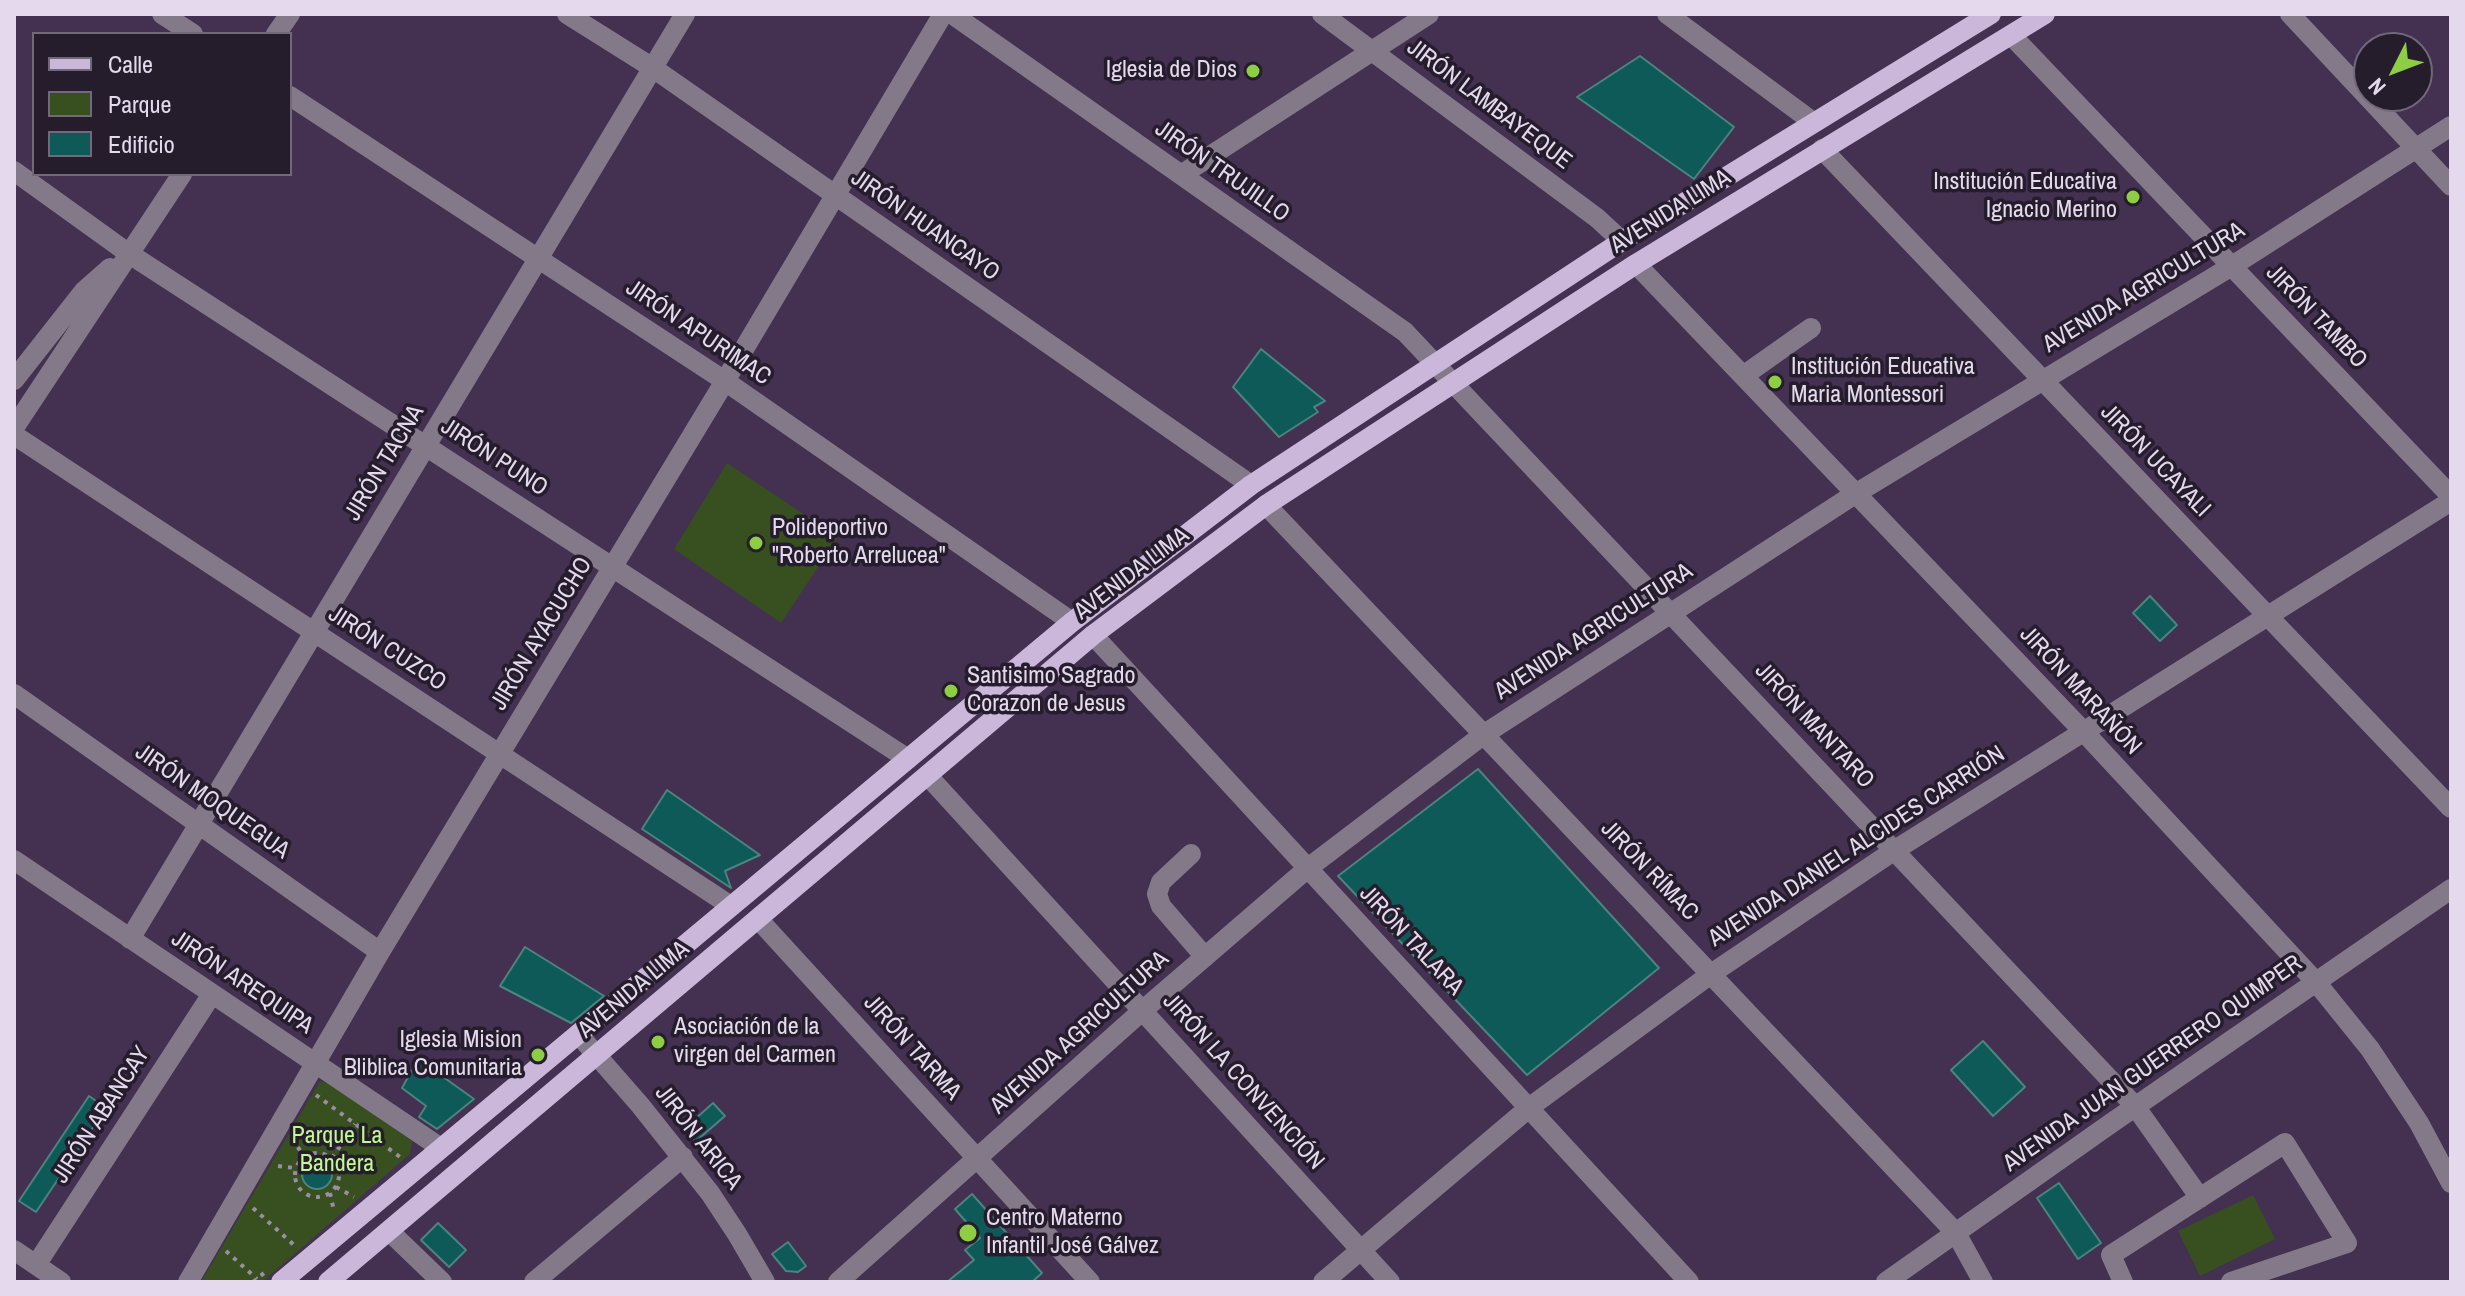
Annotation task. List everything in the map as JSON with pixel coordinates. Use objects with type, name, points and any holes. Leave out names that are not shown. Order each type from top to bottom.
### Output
[{"type":"main road","name":"AVENIDA LIMA","points":[[277,1274],[441,1148],[1072,622],[1251,485],[1622,241],[1991,14]]},
{"type":"main road","name":"AVENIDA LIMA","points":[[328,1282],[1093,635],[1266,505],[1636,264],[2045,14]]},
{"type":"street","points":[[162,14],[190,32]]},
{"type":"street","points":[[277,32],[290,14]]},
{"type":"street","name":"JIRÓN HUANCAYO","points":[[567,14],[653,68],[1251,485]]},
{"type":"street","name":"JIRÓN TACNA","points":[[130,939],[685,14]]},
{"type":"street","name":"JIRÓN AYACUCHO","points":[[188,1282],[380,952],[943,14]]},
{"type":"street","name":"JIRÓN TRUJILLO","points":[[952,14],[1405,332],[1453,382]]},
{"type":"street","name":"JIRÓN LAMBAYEQUE","points":[[1322,14],[1597,218],[1622,241]]},
{"type":"street","points":[[1181,175],[1429,14]]},
{"type":"street","points":[[1667,14],[1813,122]]},
{"type":"street","points":[[2290,14],[2451,186]]},
{"type":"street","name":"JIRÓN TAMBO","points":[[2011,35],[2451,498]]},
{"type":"street","name":"JIRÓN APURIMAC","points":[[292,97],[725,381],[1072,622]]},
{"type":"street","name":"AVENIDA AGRICULTURA","points":[[838,1282],[1142,1011],[1308,868],[1483,735],[1855,494],[2232,266],[2451,126]]},
{"type":"street","name":"JIRÓN UCAYALI","points":[[1822,149],[2451,808]]},
{"type":"street","name":"JIRÓN PUNO","points":[[14,171],[128,253],[908,759]]},
{"type":"street","points":[[14,428],[181,176]]},
{"type":"street","points":[[14,380],[84,291],[128,253]]},
{"type":"street","name":"JIRÓN MARAÑÓN","points":[[1636,264],[2084,732],[2316,982],[2370,1049],[2419,1123],[2451,1183]]},
{"type":"street","points":[[1743,376],[1811,328]]},
{"type":"street","name":"JIRÓN MANTARO","points":[[1453,382],[2135,1106],[2200,1198]]},
{"type":"street","name":"JIRÓN CUZCO","points":[[14,435],[731,906]]},
{"type":"street","name":"AVENIDA DANIEL ALCIDES CARRIÓN","points":[[1323,1282],[1530,1107],[1711,974],[1895,850],[2451,498]]},
{"type":"street","name":"JIRÓN RÍMAC","points":[[1266,505],[1956,1233],[1983,1282]]},
{"type":"street","name":"JIRÓN TALARA","points":[[1093,635],[1689,1282]]},
{"type":"street","name":"JIRÓN MOQUEGUA","points":[[14,694],[380,952]]},
{"type":"street","name":"JIRÓN LA CONVENCIÓN","points":[[928,776],[1390,1282]]},
{"type":"street","points":[[1191,854],[1161,882],[1157,894],[1161,906],[1205,957]]},
{"type":"street","name":"JIRÓN AREQUIPA","points":[[14,860],[441,1148]]},
{"type":"street","name":"AVENIDA JUAN GUERRERO QUIMPER","points":[[1886,1282],[2451,889]]},
{"type":"street","name":"JIRÓN TARMA","points":[[759,920],[1090,1282]]},
{"type":"street","name":"JIRÓN ABANCAY","points":[[36,1265],[212,994]]},
{"type":"street","name":"JIRÓN ARICA","points":[[578,1034],[683,1157],[737,1234],[765,1282]]},
{"type":"street","points":[[2123,1282],[2111,1255],[2285,1143],[2347,1243],[2231,1282]]},
{"type":"street","points":[[534,1282],[683,1157]]},
{"type":"street","points":[[389,1231],[442,1282]]},
{"type":"street","points":[[14,1250],[61,1282]]},
{"type":"path","points":[[316,1095],[400,1157],[389,1167]]},
{"type":"path","points":[[332,1158],[355,1124]]},
{"type":"path","points":[[285,1147],[295,1130]]},
{"type":"path","points":[[291,1138],[304,1156]]},
{"type":"path","points":[[318,1152],[332,1158],[339,1171],[336,1187],[319,1197],[305,1194],[296,1182],[295,1168],[304,1156],[318,1152]]},
{"type":"path","points":[[280,1156],[274,1165],[295,1168]]},
{"type":"path","points":[[330,1193],[334,1213],[354,1197],[336,1187]]},
{"type":"path","points":[[256,1197],[250,1206],[284,1236],[296,1246],[304,1239]]},
{"type":"path","points":[[218,1261],[231,1239]]},
{"type":"path","points":[[224,1250],[255,1281],[277,1274]]},
{"type":"green space","name":"Polideportivo \"Roberto Arrelucea\"","points":[[727,463],[838,537],[781,623],[674,549]]},
{"type":"green space","name":"Parque La Bandera","points":[[320,1081],[331,1084],[412,1141],[410,1154],[262,1282],[201,1282]]},
{"type":"green space","points":[[2253,1195],[2275,1239],[2200,1276],[2178,1231]]},
{"type":"building","points":[[1640,56],[1734,127],[1694,179],[1577,97]]},
{"type":"building","points":[[1261,349],[1325,401],[1314,407],[1318,412],[1279,437],[1233,387]]},
{"type":"building","points":[[2150,596],[2177,625],[2160,641],[2133,613]]},
{"type":"building","points":[[1478,769],[1659,968],[1527,1075],[1338,876]]},
{"type":"building","points":[[667,790],[760,855],[725,871],[731,888],[642,829]]},
{"type":"building","points":[[525,947],[604,996],[571,1023],[500,986]]},
{"type":"building","points":[[1983,1041],[2025,1087],[1993,1116],[1951,1070]]},
{"type":"building","points":[[418,1059],[474,1099],[437,1129],[419,1117],[426,1106],[402,1088]]},
{"type":"building","points":[[89,1096],[106,1108],[36,1212],[19,1201]]},
{"type":"building","points":[[713,1103],[725,1116],[695,1142],[684,1129]]},
{"type":"building","points":[[317,1159],[323,1160],[331,1168],[331,1180],[323,1188],[317,1189],[311,1188],[303,1180],[302,1174],[303,1168],[311,1160]]},
{"type":"building","points":[[2059,1183],[2101,1243],[2078,1259],[2037,1198]]},
{"type":"building","points":[[972,1194],[1042,1273],[1032,1282],[947,1282],[974,1260],[965,1250],[980,1238],[955,1209]]},
{"type":"building","points":[[438,1223],[466,1250],[449,1267],[421,1240]]},
{"type":"building","points":[[788,1242],[806,1266],[798,1272],[786,1271],[772,1254]]},
{"type":"place","name":"Iglesia de Dios","points":[[1253,71]]},
{"type":"place","name":"Institución Educativa Ignacio Merino","points":[[2133,197]]},
{"type":"place","name":"Institución Educativa Maria Montessori","points":[[1775,382]]},
{"type":"place","name":"Polideportivo \"Roberto Arrelucea\"","points":[[756,543]]},
{"type":"place","name":"Santisimo Sagrado Corazon de Jesus","points":[[951,691]]},
{"type":"place","name":"Asociación de la virgen del Carmen","points":[[658,1042]]},
{"type":"place","name":"Iglesia Mision Bliblica Comunitaria","points":[[538,1055]]},
{"type":"place","name":"Centro Materno Infantil José Gálvez","points":[[968,1233]]}]
